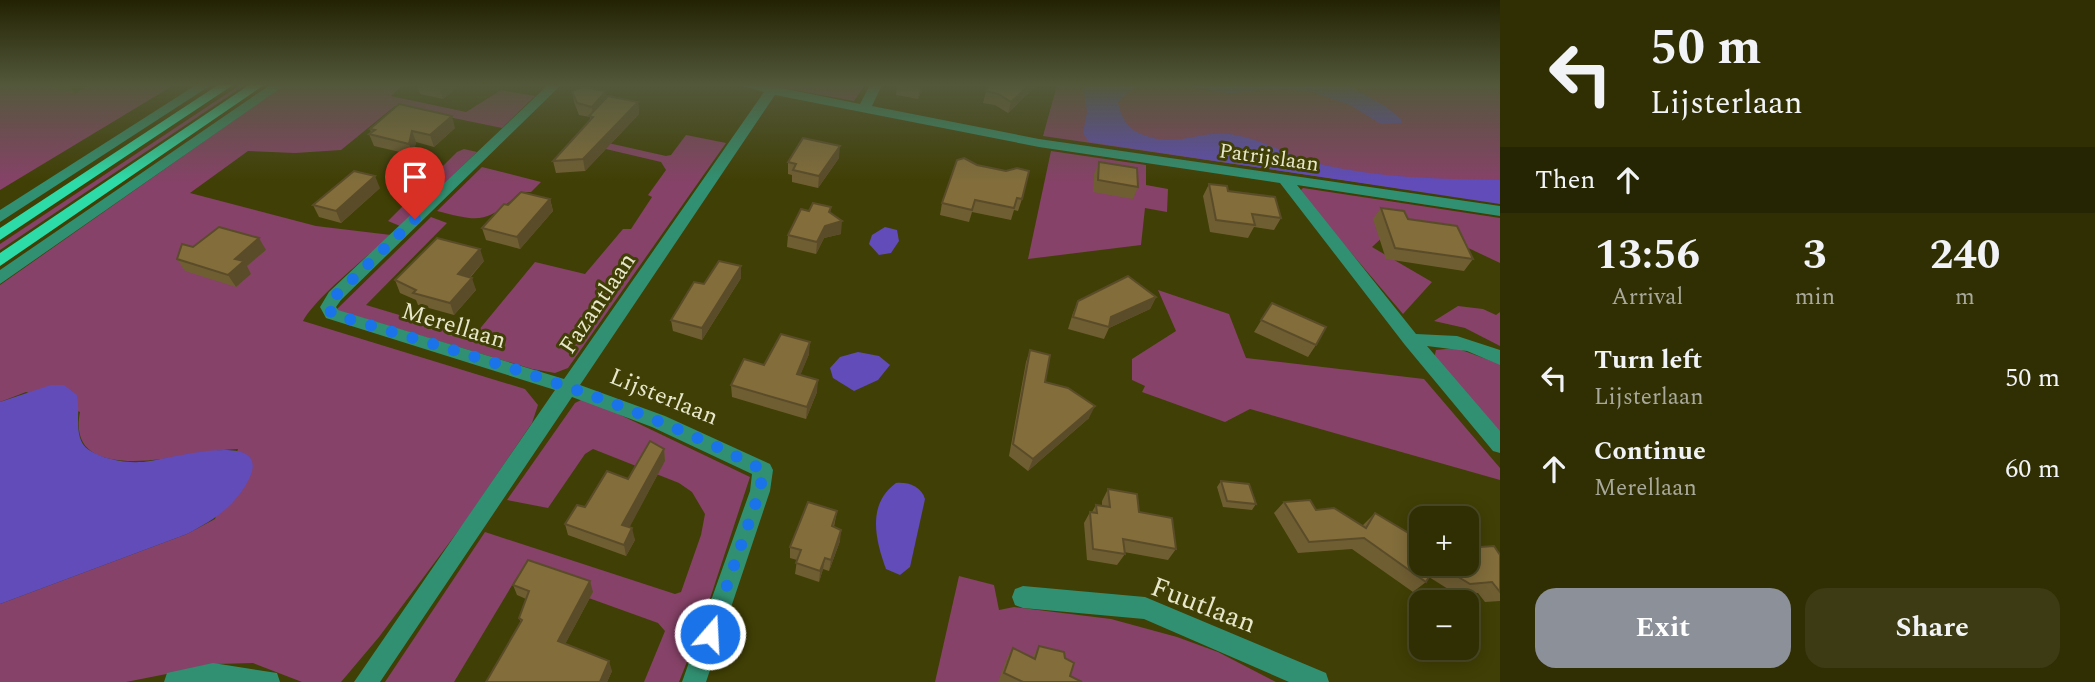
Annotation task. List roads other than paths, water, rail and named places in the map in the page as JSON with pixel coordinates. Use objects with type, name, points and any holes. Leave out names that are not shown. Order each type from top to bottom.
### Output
[{"type":"main road","points":[[0,234],[179,117]]},
{"type":"main road","points":[[0,261],[211,117]]},
{"type":"street","points":[[0,217],[156,117]]},
{"type":"street","points":[[0,278],[233,117]]},
{"type":"street","name":"Merellaan","points":[[522,117],[335,296],[328,307],[332,314],[570,386]]},
{"type":"street","name":"Fazantlaan","points":[[366,682],[754,117]]},
{"type":"street","name":"Patrijslaan","points":[[904,117],[1039,143],[1500,211]]},
{"type":"street","points":[[1286,181],[1411,340],[1500,444]]},
{"type":"street","points":[[1411,340],[1445,339],[1485,350],[1500,358]]},
{"type":"street","name":"Lijsterlaan","points":[[570,386],[696,434],[763,470],[760,491],[694,682]]},
{"type":"street","name":"Fuutlaan","points":[[1023,597],[1145,608],[1317,682]]},
{"type":"street","points":[[176,682],[213,675],[268,682]]}]
